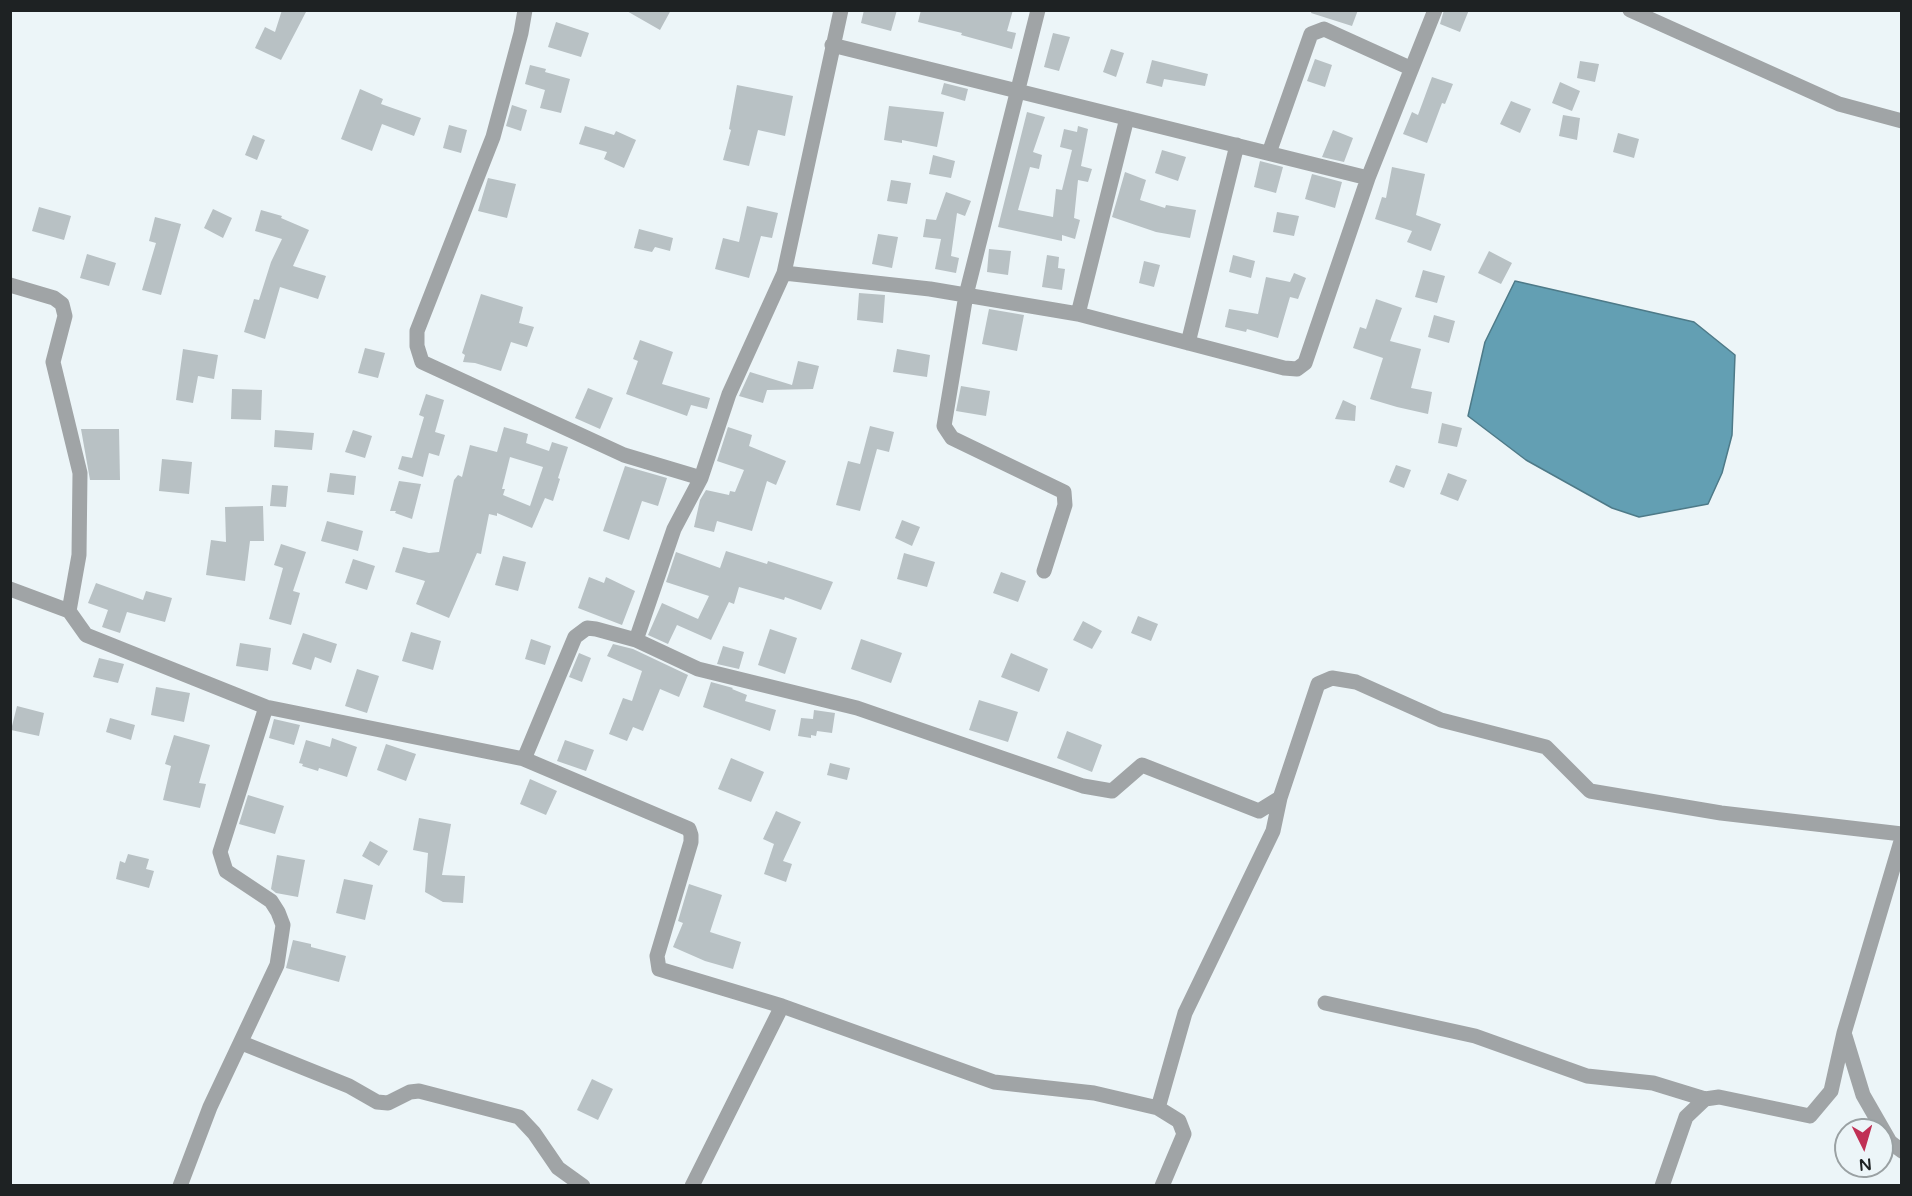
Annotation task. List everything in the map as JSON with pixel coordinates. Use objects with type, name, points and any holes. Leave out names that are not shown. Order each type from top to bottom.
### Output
[{"type":"street","points":[[525,10],[493,136],[417,332],[417,346],[422,362],[624,456],[701,478]]},
{"type":"street","points":[[636,640],[674,529],[701,478],[729,394],[783,273],[841,10]]},
{"type":"street","points":[[1038,10],[966,295],[944,426],[952,438],[1064,492],[1065,505],[1044,571]]},
{"type":"street","points":[[783,273],[966,295],[1078,314],[1284,368],[1297,369],[1305,363],[1368,178],[1435,10]]},
{"type":"street","points":[[1630,10],[1839,104],[1902,121]]},
{"type":"street","points":[[1269,153],[1311,34],[1324,29],[1410,68]]},
{"type":"street","points":[[832,45],[1368,178]]},
{"type":"street","points":[[1078,314],[1127,118]]},
{"type":"street","points":[[1188,343],[1237,145]]},
{"type":"street","points":[[10,285],[54,298],[62,304],[65,316],[53,362],[80,473],[79,555],[69,611]]},
{"type":"street","points":[[10,589],[69,611],[86,635],[266,707],[524,759],[689,829],[692,835],[691,842],[657,956],[659,969],[782,1006],[994,1082],[1094,1093],[1158,1108],[1179,1121],[1184,1134],[1162,1185]]},
{"type":"street","points":[[524,759],[575,637],[587,628],[636,640],[698,669],[857,708],[1083,786],[1112,791],[1142,765],[1259,811],[1280,798]]},
{"type":"street","points":[[1158,1108],[1185,1013],[1273,831],[1280,798],[1318,684],[1332,678],[1356,682],[1442,720],[1546,747],[1590,791],[1721,813],[1902,836],[1844,1033],[1831,1092],[1810,1116],[1719,1097],[1705,1099],[1653,1083],[1587,1076],[1475,1036],[1325,1003]]},
{"type":"street","points":[[180,1185],[210,1107],[277,965],[283,925],[271,901],[226,871],[220,852],[266,707]]},
{"type":"street","points":[[692,1185],[782,1006]]},
{"type":"street","points":[[1844,1033],[1863,1095],[1890,1142],[1902,1151]]},
{"type":"street","points":[[242,1043],[350,1086],[377,1102],[388,1103],[410,1092],[419,1091],[519,1118],[534,1133],[558,1168],[583,1185]]},
{"type":"street","points":[[1662,1185],[1686,1117],[1705,1099]]},
{"type":"water","points":[[1515,281],[1694,322],[1735,355],[1732,435],[1722,473],[1708,504],[1639,517],[1612,508],[1526,460],[1468,416],[1485,342]]},
{"type":"building","points":[[282,10],[307,10],[281,60],[255,48],[265,27],[275,32]]},
{"type":"building","points":[[625,10],[671,10],[660,30]]},
{"type":"building","points":[[864,10],[897,10],[891,31],[861,23]]},
{"type":"building","points":[[921,10],[1013,10],[1007,31],[1016,33],[1012,49],[918,22]]},
{"type":"building","points":[[1312,10],[1358,10],[1352,26],[1311,13]]},
{"type":"building","points":[[1444,10],[1469,10],[1460,32],[1440,24]]},
{"type":"building","points":[[556,22],[589,33],[581,57],[548,47]]},
{"type":"building","points":[[1053,33],[1070,37],[1059,71],[1044,67]]},
{"type":"building","points":[[1111,49],[1124,53],[1116,77],[1103,72]]},
{"type":"building","points":[[1315,59],[1332,65],[1325,87],[1307,81]]},
{"type":"building","points":[[1152,60],[1208,74],[1205,86],[1164,79],[1162,87],[1146,83]]},
{"type":"building","points":[[1580,61],[1599,64],[1595,82],[1577,78]]},
{"type":"building","points":[[530,65],[570,79],[561,113],[540,108],[545,90],[525,84]]},
{"type":"building","points":[[1432,77],[1453,84],[1445,104],[1442,103],[1427,143],[1403,134],[1412,112],[1418,115]]},
{"type":"building","points":[[1560,82],[1580,91],[1572,111],[1552,103]]},
{"type":"building","points":[[944,83],[968,89],[965,101],[941,94]]},
{"type":"building","points":[[737,85],[793,96],[785,136],[758,130],[749,166],[723,160],[731,130],[729,129]]},
{"type":"building","points":[[360,89],[383,99],[381,104],[421,118],[414,136],[382,124],[372,151],[341,139]]},
{"type":"building","points":[[1511,101],[1531,109],[1520,133],[1500,124]]},
{"type":"building","points":[[512,105],[527,110],[521,131],[506,126]]},
{"type":"building","points":[[889,106],[944,112],[937,147],[902,140],[902,143],[884,140]]},
{"type":"building","points":[[1027,112],[1045,117],[1033,152],[1042,155],[1039,169],[1030,167],[1018,210],[1053,217],[1056,189],[1062,190],[1072,150],[1060,147],[1064,129],[1077,132],[1078,126],[1088,129],[1081,166],[1092,169],[1088,182],[1078,180],[1074,218],[1080,220],[1075,239],[1062,235],[1062,241],[998,227]]},
{"type":"building","points":[[1563,115],[1580,118],[1577,140],[1559,136]]},
{"type":"building","points":[[449,125],[467,130],[461,153],[443,148]]},
{"type":"building","points":[[585,126],[614,135],[616,131],[636,140],[624,168],[604,159],[607,152],[579,144]]},
{"type":"building","points":[[1333,130],[1353,138],[1344,162],[1322,157]]},
{"type":"building","points":[[1618,133],[1639,139],[1634,158],[1613,152]]},
{"type":"building","points":[[253,135],[265,140],[257,160],[245,155]]},
{"type":"building","points":[[1162,150],[1186,157],[1178,181],[1155,173]]},
{"type":"building","points":[[933,155],[955,161],[951,178],[929,174]]},
{"type":"building","points":[[1260,161],[1283,167],[1276,193],[1254,187]]},
{"type":"building","points":[[1392,167],[1425,174],[1416,215],[1441,224],[1431,251],[1407,242],[1412,231],[1375,219],[1382,197],[1386,198]]},
{"type":"building","points":[[1125,172],[1146,180],[1140,200],[1165,208],[1166,205],[1196,210],[1190,238],[1156,232],[1112,217]]},
{"type":"building","points":[[1312,174],[1342,182],[1335,208],[1305,199]]},
{"type":"building","points":[[488,178],[516,184],[507,218],[478,211]]},
{"type":"building","points":[[891,180],[911,183],[907,204],[887,201]]},
{"type":"building","points":[[946,192],[971,201],[965,216],[957,213],[951,256],[959,258],[956,273],[935,269],[941,239],[923,237],[926,219],[936,220]]},
{"type":"building","points":[[747,206],[778,213],[772,238],[761,236],[749,278],[715,269],[723,238],[739,242]]},
{"type":"building","points":[[39,207],[71,216],[64,240],[32,231]]},
{"type":"building","points":[[213,209],[232,218],[223,238],[204,228]]},
{"type":"building","points":[[261,210],[282,216],[281,218],[309,230],[293,266],[326,276],[318,299],[280,287],[265,339],[244,332],[254,299],[259,300],[271,262],[282,239],[255,231]]},
{"type":"building","points":[[1277,212],[1299,216],[1294,236],[1273,232]]},
{"type":"building","points":[[155,217],[181,224],[161,295],[142,290],[156,243],[149,241]]},
{"type":"building","points":[[639,229],[673,238],[670,251],[655,247],[652,252],[634,248]]},
{"type":"building","points":[[878,234],[898,237],[892,268],[872,264]]},
{"type":"building","points":[[989,249],[1011,251],[1008,275],[987,272]]},
{"type":"building","points":[[1489,251],[1512,263],[1501,284],[1478,273]]},
{"type":"building","points":[[87,254],[116,263],[109,286],[80,278]]},
{"type":"building","points":[[1047,255],[1059,257],[1058,268],[1065,269],[1062,290],[1042,287]]},
{"type":"building","points":[[1233,255],[1255,261],[1251,278],[1229,272]]},
{"type":"building","points":[[1144,261],[1160,265],[1154,287],[1139,283]]},
{"type":"building","points":[[1423,270],[1445,276],[1437,303],[1415,297]]},
{"type":"building","points":[[1294,273],[1306,278],[1298,299],[1290,297],[1278,338],[1247,329],[1246,332],[1225,327],[1229,309],[1258,314],[1266,277],[1290,282]]},
{"type":"building","points":[[859,293],[885,295],[883,323],[857,320]]},
{"type":"building","points":[[481,294],[523,307],[519,323],[534,327],[527,347],[511,342],[501,371],[463,362],[465,355],[462,353]]},
{"type":"building","points":[[1376,299],[1402,308],[1390,341],[1421,349],[1411,388],[1432,392],[1428,414],[1370,399],[1383,358],[1353,348],[1360,327],[1366,329]]},
{"type":"building","points":[[989,309],[1024,315],[1017,351],[982,344]]},
{"type":"building","points":[[1434,315],[1455,321],[1449,343],[1428,337]]},
{"type":"building","points":[[640,340],[673,352],[662,384],[710,398],[707,409],[691,405],[687,416],[626,394],[638,361],[633,359]]},
{"type":"building","points":[[365,348],[385,353],[378,378],[358,373]]},
{"type":"building","points":[[183,349],[218,355],[214,379],[198,376],[193,403],[176,400]]},
{"type":"building","points":[[897,349],[930,355],[927,377],[893,372]]},
{"type":"building","points":[[798,361],[819,366],[813,389],[767,390],[763,403],[739,396],[750,372],[792,385]]},
{"type":"building","points":[[961,386],[990,391],[986,416],[956,411]]},
{"type":"building","points":[[588,388],[613,398],[600,429],[575,418]]},
{"type":"building","points":[[232,389],[262,390],[261,420],[231,419]]},
{"type":"building","points":[[426,394],[444,400],[435,432],[445,435],[439,456],[429,453],[423,477],[398,469],[402,456],[412,458],[424,417],[419,415]]},
{"type":"building","points":[[1343,400],[1356,406],[1355,421],[1335,419]]},
{"type":"building","points":[[1442,423],[1462,428],[1457,447],[1438,443]]},
{"type":"building","points":[[870,426],[894,432],[889,452],[877,449],[860,511],[836,505],[848,461],[860,464]]},
{"type":"building","points":[[504,427],[528,434],[526,443],[549,451],[552,442],[568,447],[553,501],[545,498],[532,528],[497,513],[497,516],[489,514],[481,554],[477,553],[449,618],[416,604],[425,581],[395,572],[403,547],[429,553],[439,552],[454,480],[458,475],[462,477],[470,445],[497,452]],"holes":[[[510,457],[543,467],[530,506],[503,495],[505,489],[502,489]]]},
{"type":"building","points":[[728,427],[752,435],[749,446],[786,461],[776,485],[767,481],[752,531],[717,521],[714,532],[694,527],[700,500],[706,490],[729,495],[730,491],[735,492],[744,470],[717,461]]},
{"type":"building","points":[[81,429],[119,429],[120,480],[90,480]]},
{"type":"building","points":[[275,430],[314,433],[312,450],[274,447]]},
{"type":"building","points":[[353,430],[372,436],[365,458],[345,452]]},
{"type":"building","points":[[162,459],[192,462],[189,494],[159,491]]},
{"type":"building","points":[[1396,465],[1411,470],[1404,488],[1389,482]]},
{"type":"building","points":[[625,466],[667,478],[658,506],[642,501],[629,540],[603,531]]},
{"type":"building","points":[[330,473],[356,476],[354,495],[327,492]]},
{"type":"building","points":[[1448,473],[1467,480],[1458,501],[1440,494]]},
{"type":"building","points":[[399,481],[421,484],[412,519],[395,513],[396,511],[390,511]]},
{"type":"building","points":[[272,485],[288,486],[286,507],[270,506]]},
{"type":"building","points":[[263,506],[264,541],[250,541],[245,581],[206,575],[211,540],[226,542],[225,507]]},
{"type":"building","points":[[902,520],[920,527],[912,546],[895,538]]},
{"type":"building","points":[[327,521],[363,531],[358,551],[321,541]]},
{"type":"building","points":[[281,544],[306,552],[293,591],[300,593],[291,625],[269,619],[283,568],[274,565]]},
{"type":"building","points":[[726,551],[767,564],[768,561],[833,582],[821,610],[785,597],[784,600],[739,587],[734,604],[729,602],[711,640],[677,625],[668,644],[648,635],[662,603],[698,619],[709,596],[666,582],[676,552],[720,568]]},
{"type":"building","points":[[904,553],[935,562],[927,587],[897,579]]},
{"type":"building","points":[[503,556],[526,562],[518,591],[495,585]]},
{"type":"building","points":[[353,559],[375,566],[367,590],[345,583]]},
{"type":"building","points":[[1001,572],[1026,581],[1018,602],[993,593]]},
{"type":"building","points":[[589,577],[604,583],[606,577],[635,591],[622,625],[578,608]]},
{"type":"building","points":[[96,583],[143,600],[146,591],[172,598],[165,622],[127,612],[120,633],[102,627],[108,610],[88,603]]},
{"type":"building","points":[[1138,616],[1158,624],[1151,641],[1131,633]]},
{"type":"building","points":[[1083,621],[1102,631],[1092,649],[1073,640]]},
{"type":"building","points":[[770,629],[797,638],[785,674],[758,665]]},
{"type":"building","points":[[411,632],[441,641],[433,670],[402,661]]},
{"type":"building","points":[[303,633],[337,644],[331,663],[315,657],[311,670],[292,664]]},
{"type":"building","points":[[531,639],[551,646],[545,665],[525,659]]},
{"type":"building","points":[[861,639],[902,653],[891,683],[851,669]]},
{"type":"building","points":[[240,643],[271,648],[268,671],[236,666]]},
{"type":"building","points":[[613,644],[633,649],[688,675],[679,697],[660,689],[643,731],[633,727],[627,741],[609,734],[623,698],[632,701],[642,671],[607,656]]},
{"type":"building","points":[[723,646],[744,652],[739,669],[717,664]]},
{"type":"building","points":[[579,653],[591,658],[582,682],[569,677]]},
{"type":"building","points":[[1011,653],[1048,669],[1039,692],[1001,677]]},
{"type":"building","points":[[99,658],[124,664],[118,683],[93,677]]},
{"type":"building","points":[[357,669],[379,676],[367,713],[345,706]]},
{"type":"building","points":[[711,682],[733,688],[747,695],[745,701],[776,710],[770,731],[703,707]]},
{"type":"building","points":[[156,687],[190,693],[184,722],[151,715]]},
{"type":"building","points":[[979,700],[1018,712],[1008,742],[969,730]]},
{"type":"building","points":[[17,706],[44,713],[39,736],[11,730]]},
{"type":"building","points":[[814,710],[835,713],[832,733],[817,731],[816,736],[811,735],[811,738],[798,736],[801,718],[813,719]]},
{"type":"building","points":[[110,718],[135,725],[131,740],[106,732]]},
{"type":"building","points":[[274,719],[300,725],[294,745],[269,738]]},
{"type":"building","points":[[1067,731],[1102,745],[1092,772],[1057,758]]},
{"type":"building","points":[[174,735],[210,745],[199,783],[206,784],[200,808],[163,800],[171,766],[165,764]]},
{"type":"building","points":[[332,738],[357,747],[347,777],[319,768],[318,771],[299,763],[306,740],[330,747]]},
{"type":"building","points":[[565,740],[594,750],[586,771],[557,761]]},
{"type":"building","points":[[386,744],[416,754],[406,781],[377,770]]},
{"type":"building","points":[[731,758],[764,772],[751,802],[718,789]]},
{"type":"building","points":[[830,763],[850,768],[847,780],[827,775]]},
{"type":"building","points":[[530,779],[557,791],[546,815],[520,804]]},
{"type":"building","points":[[248,795],[284,806],[275,834],[239,824]]},
{"type":"building","points":[[776,811],[801,822],[783,861],[792,864],[786,882],[764,874],[774,844],[763,839]]},
{"type":"building","points":[[419,818],[451,824],[442,875],[465,876],[463,903],[443,902],[425,892],[428,853],[413,850]]},
{"type":"building","points":[[370,841],[388,851],[379,866],[362,856]]},
{"type":"building","points":[[128,854],[149,859],[146,869],[154,871],[149,888],[116,879],[120,861],[125,863]]},
{"type":"building","points":[[277,855],[305,860],[298,897],[276,893],[271,889]]},
{"type":"building","points":[[344,879],[373,885],[365,920],[336,913]]},
{"type":"building","points":[[689,884],[722,895],[710,932],[741,942],[733,969],[705,961],[673,947],[683,923],[678,921]]},
{"type":"building","points":[[293,940],[346,956],[339,982],[286,968]]},
{"type":"building","points":[[592,1079],[613,1089],[598,1120],[577,1110]]}]
